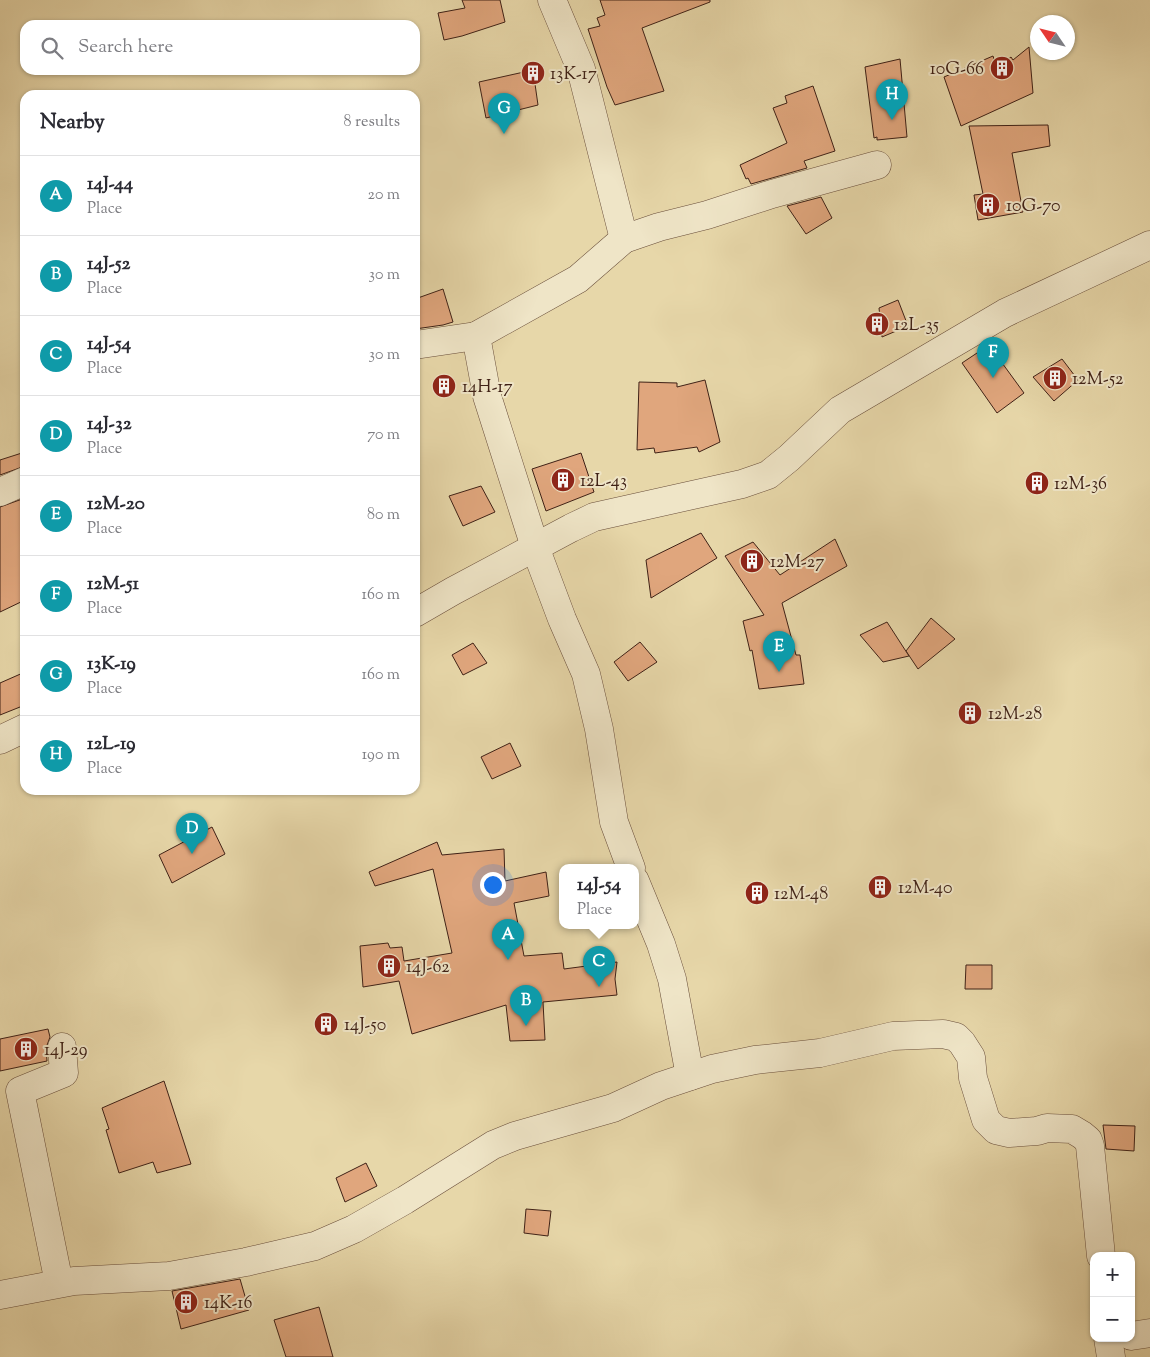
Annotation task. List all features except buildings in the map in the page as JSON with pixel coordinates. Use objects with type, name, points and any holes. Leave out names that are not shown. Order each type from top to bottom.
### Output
[{"type":"street","points":[[552,0],[580,69],[624,239]]},
{"type":"street","points":[[420,344],[476,336],[578,280],[624,239],[659,227],[707,215],[772,194],[876,165]]},
{"type":"street","points":[[420,609],[452,590],[594,517],[742,484],[768,474],[840,410],[856,400],[1005,313],[1150,244]]},
{"type":"street","points":[[476,336],[487,396],[535,547],[562,619],[586,674],[599,729],[614,822],[630,864]]},
{"type":"street","points":[[0,492],[4,492],[20,484]]},
{"type":"street","points":[[0,740],[20,730]]},
{"type":"street","points":[[639,891],[661,944],[672,980],[690,1076]]},
{"type":"street","points":[[0,1295],[59,1283],[169,1276],[246,1262],[315,1246],[354,1229],[405,1200],[493,1145],[515,1136],[613,1108],[661,1086],[690,1076],[746,1062],[820,1053],[893,1036],[943,1034],[956,1037],[970,1057],[980,1106],[986,1120],[996,1130],[1009,1133],[1062,1128],[1072,1129],[1088,1140],[1101,1252]]},
{"type":"street","points":[[59,1283],[20,1091],[64,1073],[62,1047]]},
{"type":"street","points":[[1135,1335],[1150,1333]]},
{"type":"street","points":[[1108,1342],[1111,1357]]},
{"type":"place","name":"10G-66","points":[[1002,68]]},
{"type":"place","name":"13K-17","points":[[533,73]]},
{"type":"place","name":"12L-19","points":[[892,120]]},
{"type":"place","name":"13K-19","points":[[504,134]]},
{"type":"place","name":"10G-70","points":[[988,205]]},
{"type":"place","name":"12L-35","points":[[877,324]]},
{"type":"place","name":"12M-51","points":[[993,378]]},
{"type":"place","name":"12M-52","points":[[1055,378]]},
{"type":"place","name":"14H-17","points":[[444,386]]},
{"type":"place","name":"12L-43","points":[[563,480]]},
{"type":"place","name":"12M-36","points":[[1037,483]]},
{"type":"place","name":"12M-27","points":[[752,561]]},
{"type":"place","name":"12M-20","points":[[779,672]]},
{"type":"place","name":"12M-28","points":[[970,713]]},
{"type":"place","name":"14J-32","points":[[192,854]]},
{"type":"place","name":"12M-40","points":[[880,887]]},
{"type":"place","name":"12M-48","points":[[757,893]]},
{"type":"place","name":"14J-44","points":[[508,960]]},
{"type":"place","name":"14J-62","points":[[389,966]]},
{"type":"place","name":"14J-54","points":[[599,987]]},
{"type":"place","name":"14J-50","points":[[326,1024]]},
{"type":"place","name":"14J-52","points":[[526,1026]]},
{"type":"place","name":"14J-29","points":[[26,1049]]},
{"type":"place","name":"14K-16","points":[[186,1302]]}]
